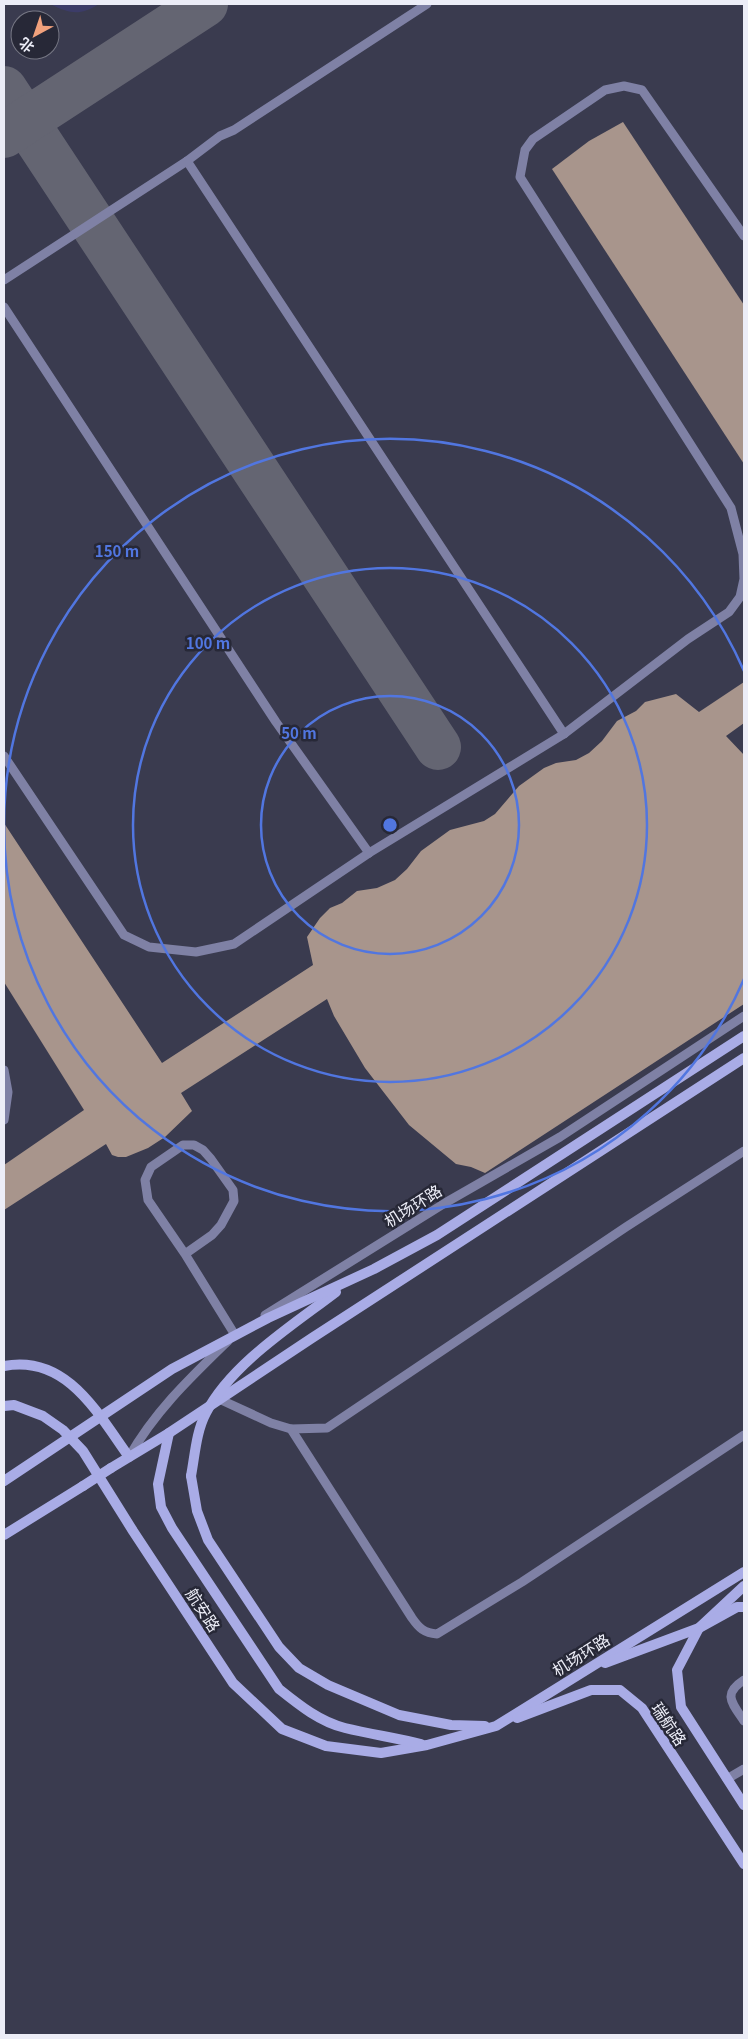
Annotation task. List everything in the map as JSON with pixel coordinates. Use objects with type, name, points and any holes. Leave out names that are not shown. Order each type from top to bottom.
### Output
[{"type":"street","points":[[4,1481],[172,1369],[268,1318],[351,1281],[437,1235],[744,1036]]},
{"type":"street","name":"机场环路","points":[[4,1535],[170,1433],[744,1058]]},
{"type":"street","points":[[351,1281],[250,1358],[226,1384],[206,1413],[197,1438],[191,1476],[197,1511],[208,1540],[279,1647],[299,1668],[336,1689],[399,1715],[450,1725],[496,1726]]},
{"type":"street","points":[[4,1366],[28,1365],[45,1369],[65,1379],[84,1395],[129,1457]]},
{"type":"street","name":"航安路","points":[[4,1406],[14,1405],[44,1416],[63,1430],[83,1451],[233,1683],[282,1729],[326,1746],[381,1753],[426,1745]]},
{"type":"street","points":[[170,1433],[158,1484],[161,1507],[172,1528],[279,1689],[297,1704],[317,1716],[344,1728],[426,1745]]},
{"type":"street","name":"机场环路","points":[[426,1745],[496,1726],[744,1572]]},
{"type":"street","points":[[699,1628],[744,1586]]},
{"type":"street","points":[[581,1672],[699,1628],[737,1607],[744,1606]]},
{"type":"street","name":"瑞航路","points":[[699,1628],[677,1670],[681,1707],[744,1805]]},
{"type":"street","name":"瑞航路","points":[[496,1726],[591,1690],[620,1690],[642,1708],[744,1864]]},
{"type":"lane","points":[[4,280],[187,161],[220,136],[234,130],[427,4]]},
{"type":"lane","points":[[4,756],[124,935],[149,947],[196,952],[234,944],[369,853],[564,734],[688,639],[728,612],[740,597],[744,579],[743,554],[731,508],[520,177],[525,150],[533,139],[604,90],[624,86],[642,90],[744,236]]},
{"type":"lane","points":[[187,161],[564,734]]},
{"type":"lane","points":[[4,307],[271,714],[369,853]]},
{"type":"lane","name":"机场环路","points":[[129,1457],[143,1433],[181,1386],[235,1335],[445,1203],[560,1137],[744,1016]]},
{"type":"lane","points":[[4,1070],[8,1092],[4,1120]]},
{"type":"lane","points":[[186,1254],[212,1235],[222,1225],[234,1201],[233,1190],[207,1154],[194,1145],[183,1145],[151,1167],[145,1180],[148,1200],[186,1254],[235,1335]]},
{"type":"lane","points":[[220,1399],[292,1429],[326,1428],[626,1227],[744,1151]]},
{"type":"lane","points":[[292,1429],[412,1618],[420,1629],[428,1634],[437,1634],[522,1582],[744,1435]]},
{"type":"lane","points":[[744,1680],[735,1686],[730,1697],[744,1721]]},
{"type":"lane","points":[[727,1779],[744,1769]]},
{"type":"shaded area","points":[[4,4],[744,4],[744,2035],[4,2035]]},
{"type":"shaded area","points":[[50,4],[99,4],[80,12],[69,12]]},
{"type":"building","points":[[623,122],[744,305],[744,464],[552,169],[589,141]]},
{"type":"building","points":[[744,682],[744,723],[726,736],[744,755],[744,1004],[485,1173],[471,1167],[456,1164],[409,1125],[365,1068],[334,1016],[327,999],[181,1093],[192,1111],[165,1137],[148,1148],[126,1157],[112,1155],[106,1144],[4,1210],[4,1165],[84,1110],[4,982],[4,823],[162,1063],[313,965],[307,937],[320,918],[330,908],[342,903],[357,891],[377,888],[395,880],[407,869],[421,851],[450,830],[484,821],[495,814],[519,786],[544,768],[556,763],[576,760],[589,753],[602,741],[617,721],[636,711],[645,702],[676,694],[699,712]]},
{"type":"taxiway","points":[[4,135],[205,4]]},
{"type":"taxiway","points":[[4,89],[438,747]]}]
